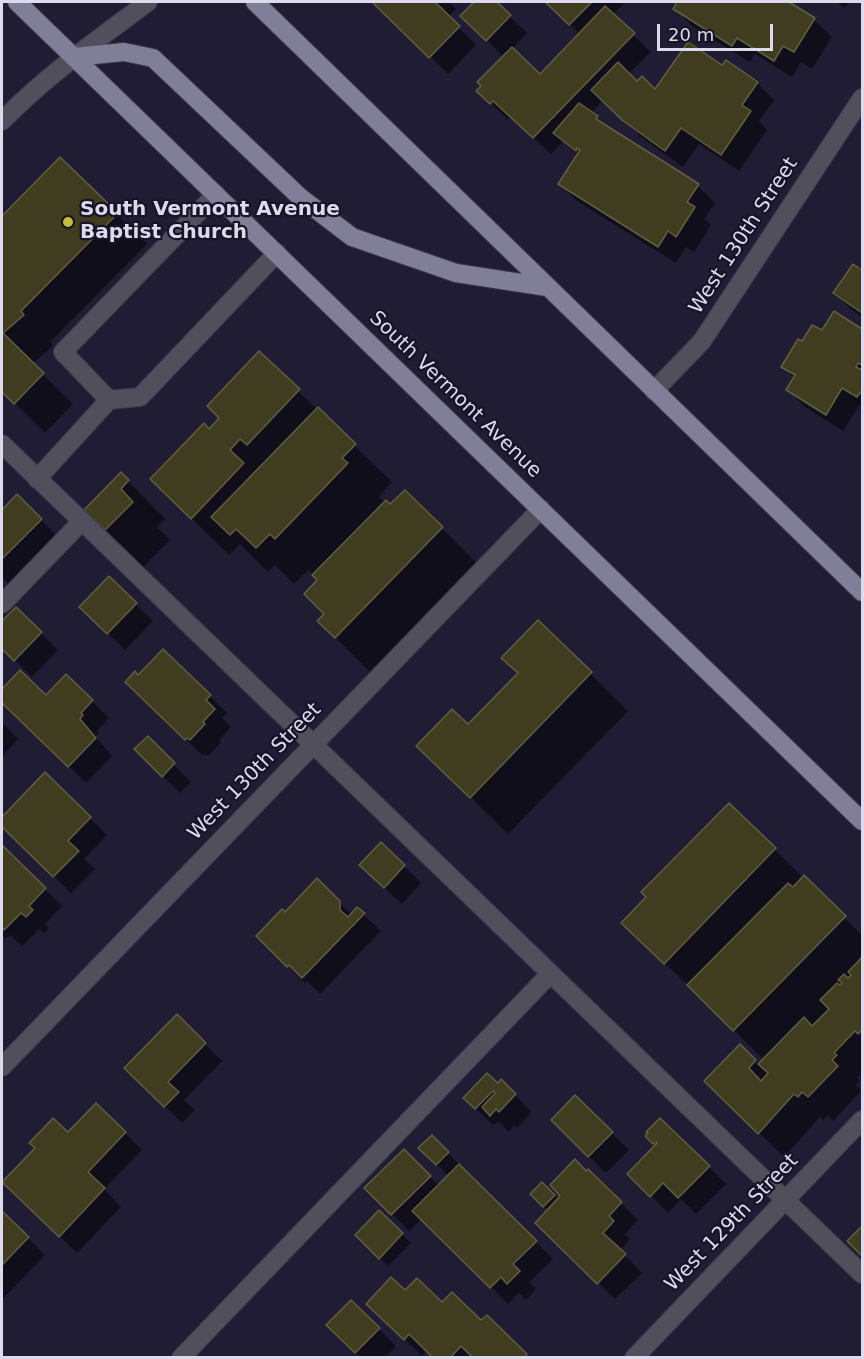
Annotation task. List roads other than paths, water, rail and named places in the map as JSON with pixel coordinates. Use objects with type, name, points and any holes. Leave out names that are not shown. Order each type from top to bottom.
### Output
[{"type":"main road","name":"South Vermont Avenue","points":[[17,2],[862,821]]},
{"type":"main road","points":[[255,2],[862,592]]},
{"type":"main road","points":[[74,57],[124,52],[153,58],[301,198],[352,237],[456,273],[547,287]]},
{"type":"street","points":[[2,122],[21,102],[74,57],[148,2]]},
{"type":"street","name":"West 130th Street","points":[[654,391],[702,342],[862,98]]},
{"type":"street","points":[[109,400],[63,352],[216,194]]},
{"type":"street","points":[[38,479],[109,400],[140,397],[277,253]]},
{"type":"street","points":[[2,444],[862,1274]]},
{"type":"street","name":"West 130th Street","points":[[2,1067],[541,509]]},
{"type":"street","points":[[2,604],[82,521]]},
{"type":"street","points":[[181,1358],[550,974]]},
{"type":"street","name":"West 129th Street","points":[[634,1358],[862,1120]]},
{"type":"place","name":"South Vermont Avenue Baptist Church","points":[[68,222]]}]
